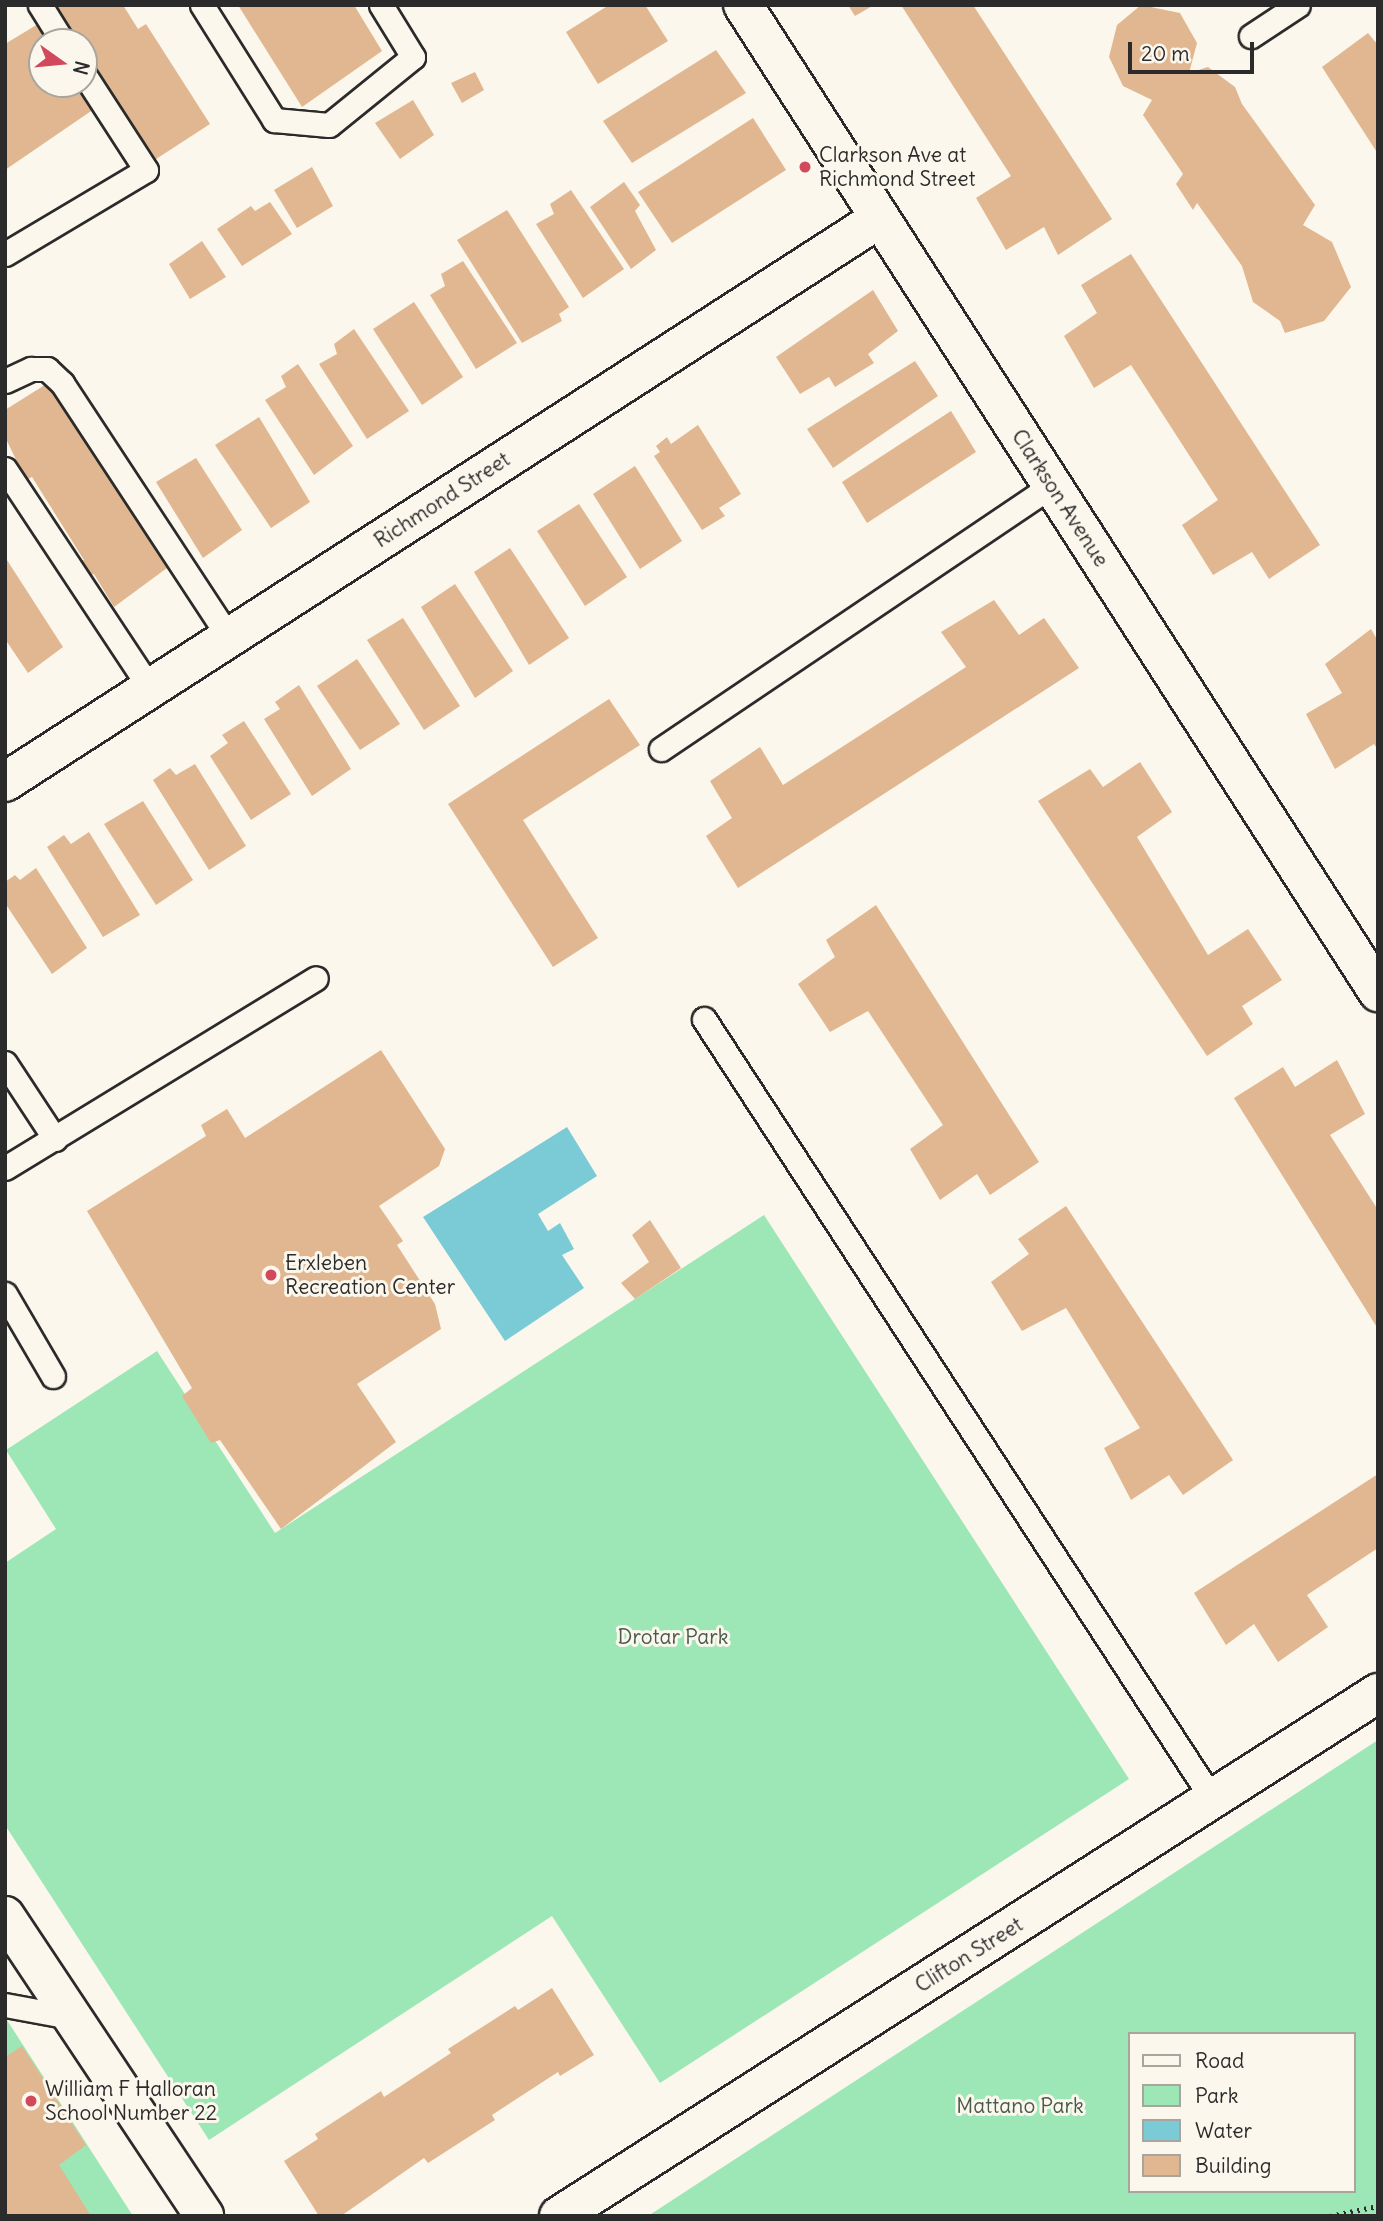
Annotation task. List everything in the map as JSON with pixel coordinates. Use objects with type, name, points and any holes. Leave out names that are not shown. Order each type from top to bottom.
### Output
[{"type":"street","name":"Clarkson Avenue","points":[[743,5],[1378,992]]},
{"type":"street","name":"Richmond Street","points":[[5,782],[880,218]]},
{"type":"street","name":"Clifton Street","points":[[559,2216],[1378,1693]]},
{"type":"street","points":[[5,1916],[204,2216]]},
{"type":"lane","points":[[40,5],[54,28]]},
{"type":"lane","points":[[202,5],[274,120],[329,125],[413,57],[381,5]]},
{"type":"lane","points":[[1251,36],[1298,5]]},
{"type":"lane","points":[[5,254],[146,170],[98,96]]},
{"type":"lane","points":[[5,381],[31,369],[47,369],[62,383],[229,638]]},
{"type":"lane","points":[[5,469],[150,688]]},
{"type":"lane","points":[[661,749],[1052,485]]},
{"type":"lane","points":[[5,1168],[316,978]]},
{"type":"lane","points":[[704,1019],[1213,1800]]},
{"type":"lane","points":[[5,1063],[55,1139]]},
{"type":"lane","points":[[5,1294],[53,1376]]},
{"type":"lane","points":[[5,2005],[70,2017]]},
{"type":"path","points":[[1330,2216],[1378,2206]]},
{"type":"green space","name":"Drotar Park","points":[[764,1215],[1129,1779],[660,2083],[552,1916],[209,2140],[5,1825],[5,1563],[56,1529],[6,1450],[157,1351],[275,1533]]},
{"type":"green space","name":"Mattano Park","points":[[1378,1740],[1378,2216],[648,2216]]},
{"type":"green space","name":"William F Halloran School Number 22","points":[[5,2017],[133,2216],[5,2216]]},
{"type":"water","points":[[567,1127],[597,1176],[538,1214],[548,1231],[560,1223],[574,1249],[562,1255],[584,1288],[505,1341],[423,1217]]},
{"type":"building","points":[[53,5],[123,5],[138,29],[146,24],[210,124],[153,161],[98,75],[98,28],[68,28]]},
{"type":"building","points":[[238,5],[354,5],[382,51],[302,107]]},
{"type":"building","points":[[609,5],[645,5],[668,41],[598,84],[566,32]]},
{"type":"building","points":[[848,5],[874,5],[855,16]]},
{"type":"building","points":[[901,5],[973,5],[1112,219],[1058,255],[1044,227],[1006,250],[976,198],[1011,176]]},
{"type":"building","points":[[1141,5],[1180,13],[1197,43],[1189,73],[1208,67],[1235,87],[1242,104],[1315,205],[1303,225],[1332,242],[1351,287],[1324,321],[1285,333],[1280,321],[1253,302],[1242,266],[1197,203],[1193,210],[1176,184],[1183,174],[1143,115],[1152,100],[1123,86],[1109,57],[1117,25]]},
{"type":"building","points":[[43,21],[48,28],[31,28]]},
{"type":"building","points":[[28,30],[28,98],[92,98],[97,107],[5,170],[5,44]]},
{"type":"building","points":[[1368,33],[1378,45],[1378,154],[1322,67]]},
{"type":"building","points":[[716,50],[746,93],[632,163],[603,121]]},
{"type":"building","points":[[475,72],[484,90],[462,103],[451,83]]},
{"type":"building","points":[[413,100],[434,135],[400,159],[375,123]]},
{"type":"building","points":[[753,118],[786,170],[672,243],[638,192]]},
{"type":"building","points":[[312,167],[333,206],[297,228],[274,190]]},
{"type":"building","points":[[624,182],[640,205],[635,211],[656,250],[631,269],[590,207]]},
{"type":"building","points":[[571,190],[624,269],[583,298],[536,224],[554,214],[550,204]]},
{"type":"building","points":[[270,202],[292,234],[242,266],[217,229],[251,206],[255,211]]},
{"type":"building","points":[[507,210],[569,307],[559,314],[562,321],[522,343],[457,240]]},
{"type":"building","points":[[202,241],[226,277],[190,299],[169,264]]},
{"type":"building","points":[[1131,254],[1320,545],[1269,579],[1252,552],[1213,575],[1182,525],[1218,500],[1131,365],[1094,388],[1064,336],[1097,313],[1081,285]]},
{"type":"building","points":[[463,261],[517,343],[476,369],[430,295],[445,286],[441,274]]},
{"type":"building","points":[[873,290],[898,331],[868,354],[874,363],[835,387],[829,377],[800,394],[776,357]]},
{"type":"building","points":[[414,302],[463,377],[422,405],[373,329]]},
{"type":"building","points":[[354,329],[409,411],[367,439],[319,364],[337,354],[334,344]]},
{"type":"building","points":[[915,361],[938,396],[833,468],[807,429]]},
{"type":"building","points":[[298,364],[353,446],[314,475],[265,400],[286,387],[281,376]]},
{"type":"building","points":[[48,383],[167,568],[114,607],[94,574],[88,576],[80,562],[84,560],[32,477],[26,480],[5,437],[5,410]]},
{"type":"building","points":[[951,411],[976,452],[867,523],[842,482]]},
{"type":"building","points":[[259,417],[310,502],[271,528],[215,445]]},
{"type":"building","points":[[698,425],[741,494],[719,508],[725,516],[702,530],[654,456],[660,452],[656,446],[667,437],[671,444]]},
{"type":"building","points":[[196,458],[242,530],[203,558],[156,482]]},
{"type":"building","points":[[635,466],[682,541],[640,569],[593,494]]},
{"type":"building","points":[[579,504],[627,577],[585,606],[537,531]]},
{"type":"building","points":[[510,548],[569,638],[529,665],[474,572]]},
{"type":"building","points":[[5,557],[63,647],[28,673],[5,639]]},
{"type":"building","points":[[455,584],[513,671],[475,698],[421,607]]},
{"type":"building","points":[[994,600],[1019,635],[1044,618],[1079,668],[738,888],[706,836],[732,818],[710,781],[760,747],[783,785],[966,667],[941,632]]},
{"type":"building","points":[[403,618],[460,706],[424,730],[367,640]]},
{"type":"building","points":[[1371,629],[1378,641],[1378,750],[1374,744],[1335,769],[1306,714],[1342,693],[1325,664]]},
{"type":"building","points":[[357,659],[400,724],[360,750],[317,686]]},
{"type":"building","points":[[299,685],[351,769],[312,796],[264,719],[280,709],[275,702]]},
{"type":"building","points":[[609,699],[640,745],[523,820],[598,938],[553,967],[448,804]]},
{"type":"building","points":[[244,721],[291,794],[251,820],[210,756],[228,743],[222,735]]},
{"type":"building","points":[[1140,762],[1172,812],[1137,837],[1208,955],[1248,929],[1282,980],[1242,1006],[1253,1024],[1207,1056],[1038,801],[1090,769],[1103,787]]},
{"type":"building","points":[[195,764],[246,846],[209,870],[153,780],[170,768],[176,775]]},
{"type":"building","points":[[143,801],[193,880],[156,905],[104,824]]},
{"type":"building","points":[[89,832],[140,915],[103,937],[47,847],[64,835],[71,844]]},
{"type":"building","points":[[36,868],[87,948],[52,974],[5,903],[5,882],[15,875],[20,880]]},
{"type":"building","points":[[876,905],[1039,1162],[990,1195],[977,1174],[940,1200],[910,1149],[943,1125],[868,1011],[830,1032],[798,984],[835,957],[826,940]]},
{"type":"building","name":"Erxleben Recreation Center","points":[[381,1050],[445,1149],[439,1166],[379,1206],[403,1241],[397,1245],[435,1304],[441,1329],[357,1384],[396,1442],[281,1529],[220,1440],[211,1443],[182,1396],[192,1388],[87,1211],[206,1136],[201,1125],[227,1109],[245,1138]]},
{"type":"building","points":[[1337,1060],[1365,1114],[1330,1135],[1378,1210],[1378,1329],[1234,1098],[1283,1067],[1295,1087]]},
{"type":"building","points":[[1066,1206],[1233,1460],[1183,1495],[1169,1475],[1131,1500],[1104,1448],[1140,1428],[1066,1308],[1022,1331],[991,1282],[1029,1254],[1018,1239]]},
{"type":"building","points":[[650,1220],[681,1268],[635,1299],[621,1283],[649,1262],[632,1235]]},
{"type":"building","points":[[1378,1474],[1378,1548],[1307,1595],[1328,1627],[1278,1662],[1254,1624],[1226,1645],[1194,1593]]},
{"type":"building","points":[[552,1988],[594,2055],[560,2076],[558,2072],[492,2115],[495,2120],[428,2163],[424,2158],[341,2216],[319,2216],[284,2161],[318,2139],[315,2134],[381,2091],[384,2097],[451,2053],[448,2049],[515,2006],[518,2010]]},
{"type":"building","name":"William F Halloran School Number 22","points":[[22,2046],[86,2145],[59,2165],[91,2216],[5,2216],[5,2057]]},
{"type":"place","name":"Clarkson Ave at Richmond Street","points":[[805,167]]},
{"type":"place","name":"Erxleben Recreation Center","points":[[271,1275]]},
{"type":"place","name":"William F Halloran School Number 22","points":[[31,2101]]}]
